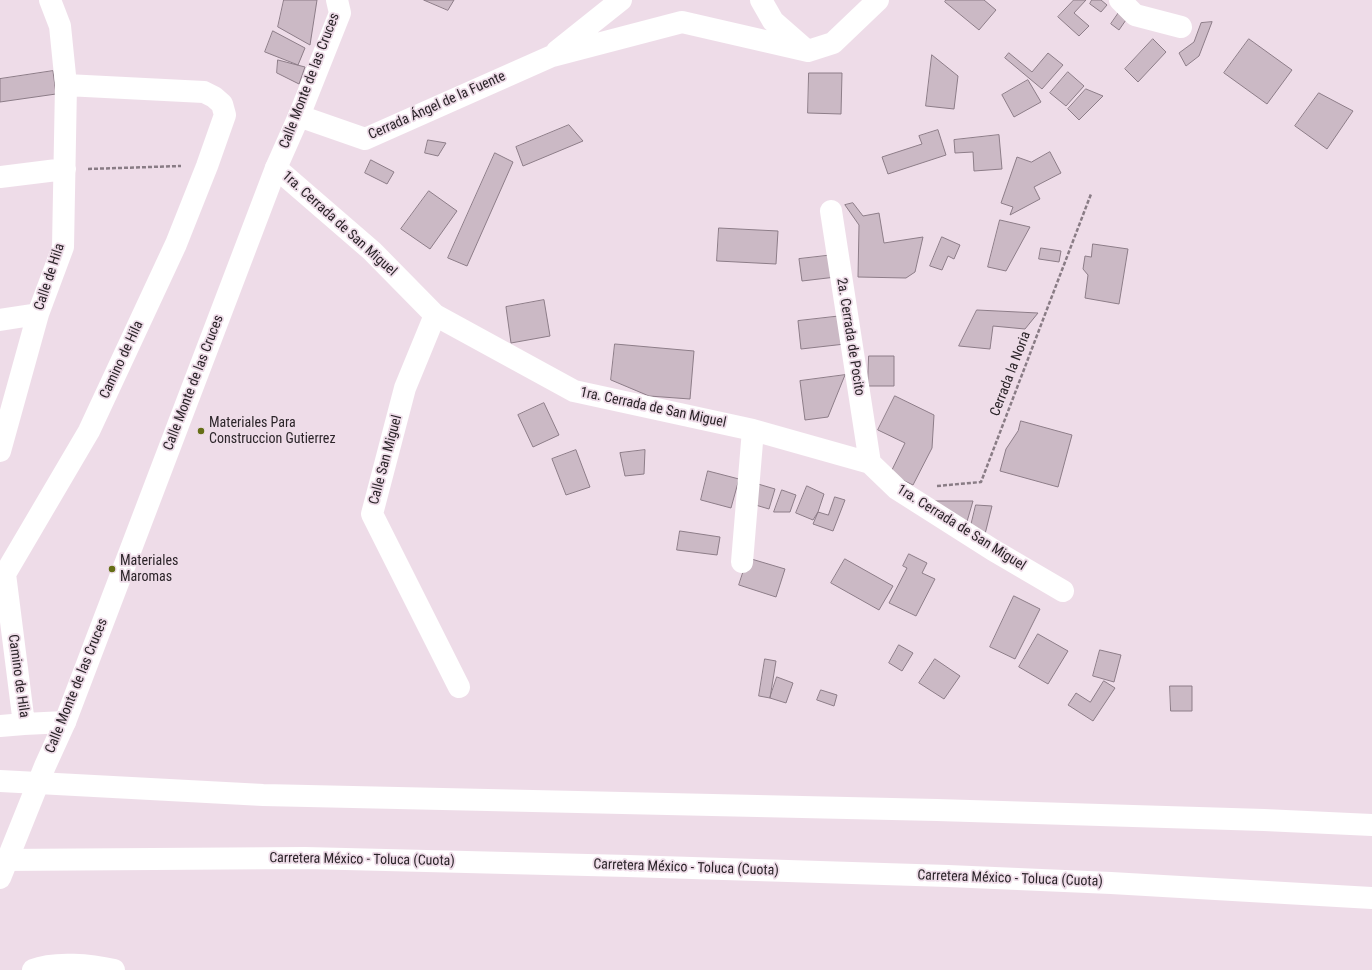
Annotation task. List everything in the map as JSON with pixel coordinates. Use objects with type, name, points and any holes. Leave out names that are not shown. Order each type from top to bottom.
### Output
[{"type":"main road","name":"Calle de Hila","points":[[0,451],[38,314],[63,247],[66,85],[60,26],[50,0]]},
{"type":"main road","name":"Calle Monte de las Cruces","points":[[0,878],[45,766],[65,722],[276,168],[299,116],[340,13],[337,0]]},
{"type":"main road","name":"Cerrada Ángel de la Fuente","points":[[552,56],[621,0]]},
{"type":"main road","points":[[761,0],[773,21],[808,51],[833,43],[878,0]]},
{"type":"main road","points":[[1120,0],[1181,27]]},
{"type":"main road","name":"Cerrada Ángel de la Fuente","points":[[299,116],[365,139],[552,56],[682,22],[808,51]]},
{"type":"main road","name":"Camino de Hila","points":[[65,722],[24,724],[2,567],[88,431],[176,244],[207,166],[225,115],[222,104],[214,97],[204,92],[66,85]]},
{"type":"main road","name":"1ra. Cerrada de San Miguel","points":[[276,168],[372,251],[435,315],[574,391],[753,430],[870,464],[897,489],[993,550],[1064,591]]},
{"type":"main road","points":[[0,177],[65,169]]},
{"type":"main road","name":"2a. Cerrada de Pocito","points":[[831,211],[870,464]]},
{"type":"main road","points":[[0,320],[38,314]]},
{"type":"main road","name":"Calle San Miguel","points":[[435,315],[405,388],[372,514],[459,687]]},
{"type":"main road","points":[[742,562],[753,430]]},
{"type":"main road","points":[[0,726],[24,724]]},
{"type":"main road","points":[[0,781],[263,795],[937,810],[1264,820],[1372,825]]},
{"type":"main road","name":"Carretera México - Toluca (Cuota)","points":[[0,860],[305,858],[636,866],[1111,883],[1372,898]]},
{"type":"main road","points":[[37,969],[68,965],[98,966],[114,970]]},
{"type":"path","points":[[65,169],[207,166]]},
{"type":"path","name":"Cerrada la Noria","points":[[935,486],[981,482],[1091,194]]},
{"type":"building","points":[[284,0],[317,0],[310,45],[278,27]]},
{"type":"building","points":[[424,0],[454,0],[448,10]]},
{"type":"building","points":[[946,0],[984,0],[996,10],[979,30],[945,2]]},
{"type":"building","points":[[1074,0],[1086,0],[1074,13],[1089,26],[1079,36],[1058,17]]},
{"type":"building","points":[[1092,0],[1101,0],[1107,5],[1101,12],[1090,4]]},
{"type":"building","points":[[1120,11],[1128,17],[1119,30],[1111,24]]},
{"type":"building","points":[[1212,22],[1199,56],[1186,66],[1179,53],[1194,42],[1201,23]]},
{"type":"building","points":[[273,31],[305,48],[298,65],[265,52]]},
{"type":"building","points":[[1153,39],[1166,52],[1138,82],[1125,69]]},
{"type":"building","points":[[1249,39],[1292,70],[1267,104],[1224,73]]},
{"type":"building","points":[[1009,53],[1032,72],[1048,53],[1063,65],[1042,89],[1005,58]]},
{"type":"building","points":[[932,55],[958,76],[954,109],[926,106]]},
{"type":"building","points":[[278,60],[305,67],[299,84],[277,73]]},
{"type":"building","points":[[53,71],[56,94],[0,102],[0,79]]},
{"type":"building","points":[[1068,72],[1084,86],[1066,106],[1050,93]]},
{"type":"building","points":[[809,73],[842,73],[841,114],[808,113]]},
{"type":"building","points":[[1028,80],[1041,102],[1014,117],[1002,95]]},
{"type":"building","points":[[1086,89],[1103,96],[1079,120],[1068,109]]},
{"type":"building","points":[[1319,93],[1353,111],[1327,149],[1295,126]]},
{"type":"building","points":[[569,125],[583,141],[523,166],[516,147]]},
{"type":"building","points":[[938,130],[946,155],[888,174],[882,157],[922,144],[919,136]]},
{"type":"building","points":[[999,135],[1002,169],[974,171],[973,152],[955,153],[954,140]]},
{"type":"building","points":[[428,140],[446,143],[438,156],[425,153]]},
{"type":"building","points":[[1050,152],[1061,173],[1034,187],[1040,199],[1010,215],[1013,207],[1001,203],[1017,157],[1031,162]]},
{"type":"building","points":[[495,153],[513,162],[467,266],[448,258]]},
{"type":"building","points":[[371,160],[394,172],[387,184],[365,173]]},
{"type":"building","points":[[429,191],[457,211],[430,249],[401,229]]},
{"type":"building","points":[[853,203],[863,216],[879,213],[884,243],[923,237],[915,272],[906,278],[858,277],[859,225],[845,205]]},
{"type":"building","points":[[1000,220],[1030,227],[1006,271],[988,267]]},
{"type":"building","points":[[719,228],[778,231],[776,264],[717,261]]},
{"type":"building","points":[[942,237],[960,245],[954,259],[948,256],[942,270],[930,266]]},
{"type":"building","points":[[1093,244],[1128,249],[1119,304],[1085,298],[1088,275],[1083,269],[1085,256],[1091,257]]},
{"type":"building","points":[[1041,248],[1061,251],[1059,262],[1039,259]]},
{"type":"building","points":[[834,255],[836,277],[802,281],[799,259]]},
{"type":"building","points":[[544,300],[550,336],[511,343],[506,307]]},
{"type":"building","points":[[977,310],[1038,313],[1025,329],[993,326],[990,349],[959,346]]},
{"type":"building","points":[[842,316],[845,344],[801,349],[798,321]]},
{"type":"building","points":[[615,344],[694,351],[690,399],[649,396],[611,380]]},
{"type":"building","points":[[869,356],[894,356],[894,386],[868,386]]},
{"type":"building","points":[[845,375],[828,417],[805,420],[800,381]]},
{"type":"building","points":[[895,396],[934,415],[932,448],[913,485],[890,474],[905,443],[878,430]]},
{"type":"building","points":[[544,403],[559,435],[533,447],[518,415]]},
{"type":"building","points":[[1021,421],[1072,435],[1058,487],[1000,471],[1006,449],[1018,431]]},
{"type":"building","points":[[576,450],[590,487],[566,495],[552,459]]},
{"type":"building","points":[[645,450],[644,474],[625,476],[620,453]]},
{"type":"building","points":[[708,471],[739,479],[731,508],[701,500]]},
{"type":"building","points":[[758,484],[775,489],[769,509],[752,504]]},
{"type":"building","points":[[807,486],[824,494],[818,512],[813,520],[796,513]]},
{"type":"building","points":[[782,490],[796,495],[790,512],[774,512]]},
{"type":"building","points":[[835,497],[845,500],[833,531],[813,524],[818,512],[828,515]]},
{"type":"building","points":[[928,501],[973,501],[966,525]]},
{"type":"building","points":[[976,505],[992,506],[985,534],[970,530]]},
{"type":"building","points":[[680,531],[720,537],[717,555],[677,550]]},
{"type":"building","points":[[909,554],[927,563],[922,573],[935,579],[916,616],[889,603],[907,568],[903,566]]},
{"type":"building","points":[[748,558],[785,569],[776,597],[739,585]]},
{"type":"building","points":[[845,559],[893,586],[879,610],[831,583]]},
{"type":"building","points":[[1014,596],[1040,609],[1015,659],[990,647]]},
{"type":"building","points":[[1038,634],[1068,651],[1048,684],[1019,667]]},
{"type":"building","points":[[899,645],[913,653],[902,671],[889,663]]},
{"type":"building","points":[[1100,650],[1121,655],[1114,682],[1093,676]]},
{"type":"building","points":[[765,659],[776,661],[770,698],[759,696]]},
{"type":"building","points":[[935,659],[960,676],[944,699],[919,683]]},
{"type":"building","points":[[777,677],[793,683],[786,703],[770,698]]},
{"type":"building","points":[[1104,681],[1115,688],[1093,721],[1068,705],[1076,693],[1090,702]]},
{"type":"building","points":[[1170,686],[1192,686],[1192,711],[1171,711]]},
{"type":"building","points":[[821,690],[837,695],[834,706],[817,700]]},
{"type":"place","name":"Materiales Para Construccion Gutierrez","points":[[201,431]]},
{"type":"place","name":"Materiales Maromas","points":[[112,569]]}]
